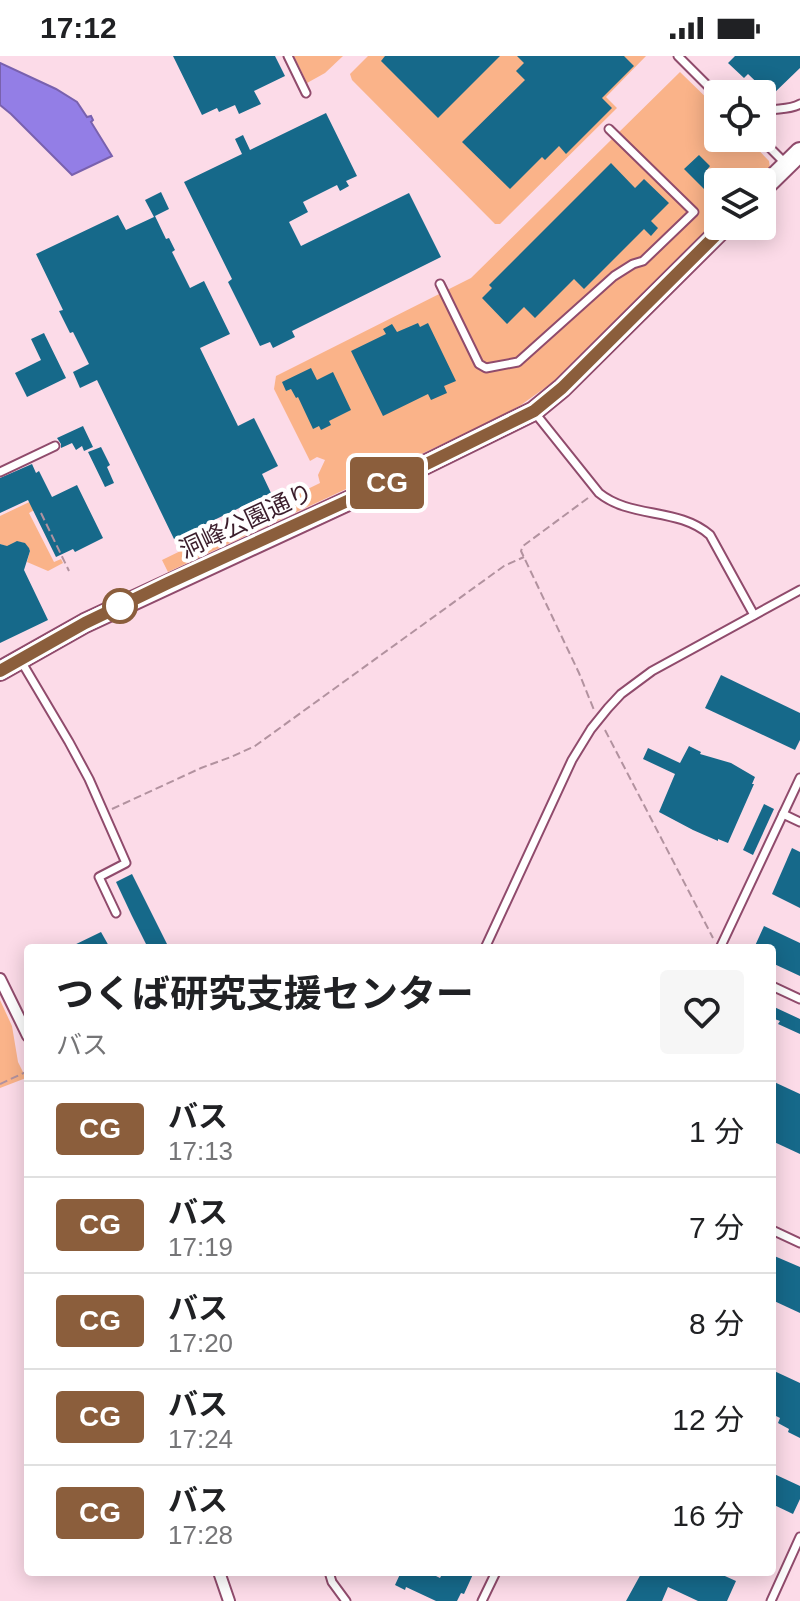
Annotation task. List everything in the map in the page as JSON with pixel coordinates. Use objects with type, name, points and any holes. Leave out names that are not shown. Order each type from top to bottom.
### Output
[{"type":"street","points":[[776,175],[793,158]]},
{"type":"street","name":"洞峰公園通り","points":[[0,671],[85,623],[402,476],[534,411],[562,388],[711,240]]},
{"type":"street","points":[[0,979],[24,1028]]},
{"type":"street","points":[[220,1576],[229,1601]]},
{"type":"lane","points":[[288,56],[306,93]]},
{"type":"lane","points":[[678,56],[704,82]]},
{"type":"lane","points":[[776,110],[800,104]]},
{"type":"lane","points":[[440,284],[479,364],[486,368],[518,362],[614,276],[643,261],[694,212],[609,129]]},
{"type":"lane","points":[[534,411],[607,500],[686,520],[710,535],[754,615]]},
{"type":"lane","points":[[0,472],[55,446]]},
{"type":"lane","points":[[487,944],[572,760],[608,708],[652,671],[800,590]]},
{"type":"lane","points":[[20,659],[69,742],[126,863],[99,877],[116,913]]},
{"type":"lane","points":[[722,944],[800,778]]},
{"type":"lane","points":[[783,814],[800,822]]},
{"type":"lane","points":[[776,988],[800,999]]},
{"type":"lane","points":[[776,1232],[800,1243]]},
{"type":"lane","points":[[771,1601],[800,1537]]},
{"type":"lane","points":[[330,1576],[346,1601]]},
{"type":"lane","points":[[482,1601],[494,1576]]},
{"type":"path","points":[[589,498],[523,546],[521,551],[595,710]]},
{"type":"path","points":[[41,513],[69,571]]},
{"type":"path","points":[[104,813],[255,746],[491,575],[524,557]]},
{"type":"path","points":[[604,729],[714,939]]},
{"type":"path","points":[[0,1084],[24,1073]]},
{"type":"shaded area","points":[[294,56],[343,56],[325,73],[307,83]]},
{"type":"shaded area","points":[[368,56],[646,56],[606,97],[617,108],[500,224],[495,224],[352,80],[350,74]]},
{"type":"shaded area","points":[[0,63],[77,102],[87,117],[91,116],[91,122],[112,156],[72,175],[0,105]]},
{"type":"shaded area","points":[[680,72],[704,95],[704,152],[760,152],[769,161],[770,168],[704,168],[704,233],[553,382],[521,405],[168,572],[162,560],[320,483],[318,475],[325,460],[317,457],[310,461],[274,389],[276,376],[471,278]]},
{"type":"shaded area","points":[[44,495],[47,503],[29,513],[54,562],[61,559],[63,563],[48,571],[27,562],[30,551],[24,543],[14,542],[9,547],[0,544],[0,516]]},
{"type":"shaded area","points":[[0,1000],[12,1026],[24,1079],[0,1088]]},
{"type":"building","points":[[173,56],[275,56],[285,76],[254,91],[261,104],[239,114],[235,105],[202,115]]},
{"type":"building","points":[[385,56],[500,56],[438,118],[381,61]]},
{"type":"building","points":[[517,56],[624,56],[634,66],[602,98],[612,108],[566,154],[559,146],[545,160],[542,157],[510,189],[462,142],[525,80],[516,71],[524,63]]},
{"type":"building","points":[[735,56],[800,56],[800,68],[776,91],[776,80],[754,80],[748,74],[744,78],[728,63]]},
{"type":"building","points":[[326,113],[357,176],[346,181],[349,186],[340,191],[337,185],[303,202],[308,212],[289,222],[301,246],[409,193],[441,257],[292,331],[295,337],[273,348],[270,342],[260,346],[228,282],[232,279],[184,182],[242,154],[235,139],[243,135],[250,150]]},
{"type":"building","points":[[699,155],[710,166],[704,168],[704,189],[684,169]]},
{"type":"building","points":[[611,163],[635,188],[644,179],[669,203],[651,221],[658,228],[651,236],[644,229],[584,289],[574,279],[535,318],[524,307],[507,324],[482,298],[492,288],[489,285]]},
{"type":"building","points":[[161,192],[169,209],[155,216],[175,250],[172,252],[190,288],[204,281],[230,334],[200,348],[238,426],[254,418],[278,466],[262,474],[271,493],[174,539],[97,380],[80,388],[73,372],[89,364],[59,311],[63,310],[36,254],[118,215],[126,230],[154,217],[145,200]]},
{"type":"building","points":[[418,323],[420,327],[428,323],[456,381],[444,386],[447,393],[431,400],[428,394],[383,416],[351,351],[386,334],[383,329],[392,324],[397,332]]},
{"type":"building","points":[[44,333],[66,378],[27,397],[15,373],[41,360],[31,339]]},
{"type":"building","points":[[311,368],[317,380],[333,372],[351,410],[329,421],[331,425],[321,430],[319,426],[313,429],[298,397],[291,389],[286,391],[282,382]]},
{"type":"building","points":[[83,426],[93,447],[84,451],[82,446],[76,450],[72,443],[61,448],[57,438]]},
{"type":"building","points":[[101,447],[114,483],[105,487],[88,452]]},
{"type":"building","points":[[32,464],[52,497],[77,485],[103,538],[75,552],[73,549],[56,557],[28,500],[0,513],[0,478]]},
{"type":"building","points":[[17,541],[29,548],[24,570],[48,620],[0,643],[0,544],[7,546]]},
{"type":"building","points":[[721,675],[800,713],[800,740],[795,750],[705,708]]},
{"type":"building","points":[[689,746],[700,754],[731,763],[755,777],[728,843],[693,830],[659,812],[675,774],[643,759],[648,748],[680,763]]},
{"type":"building","points":[[764,804],[774,809],[753,855],[743,850]]},
{"type":"building","points":[[792,848],[800,852],[800,908],[772,894]]},
{"type":"building","points":[[132,874],[167,944],[146,944],[116,882]]},
{"type":"building","points":[[764,926],[800,943],[800,976],[776,965],[776,944],[756,944]]},
{"type":"building","points":[[101,932],[108,944],[76,944]]},
{"type":"building","points":[[776,1008],[800,1019],[800,1034],[778,1024],[780,1021],[776,1020]]},
{"type":"building","points":[[776,1083],[800,1094],[800,1154],[776,1143]]},
{"type":"building","points":[[776,1257],[800,1267],[800,1313],[776,1302]]},
{"type":"building","points":[[776,1372],[800,1383],[800,1438],[778,1423],[780,1418],[776,1416]]},
{"type":"building","points":[[776,1475],[800,1486],[800,1499],[793,1514],[776,1506]]},
{"type":"building","points":[[399,1576],[472,1576],[457,1601],[436,1601],[395,1585]]},
{"type":"building","points":[[640,1576],[725,1576],[736,1581],[727,1601],[698,1601],[668,1587],[662,1601],[626,1601]]},
{"type":"bus line","name":"CG","points":[[0,671],[85,623],[402,476],[534,411],[562,388],[711,240]]}]
